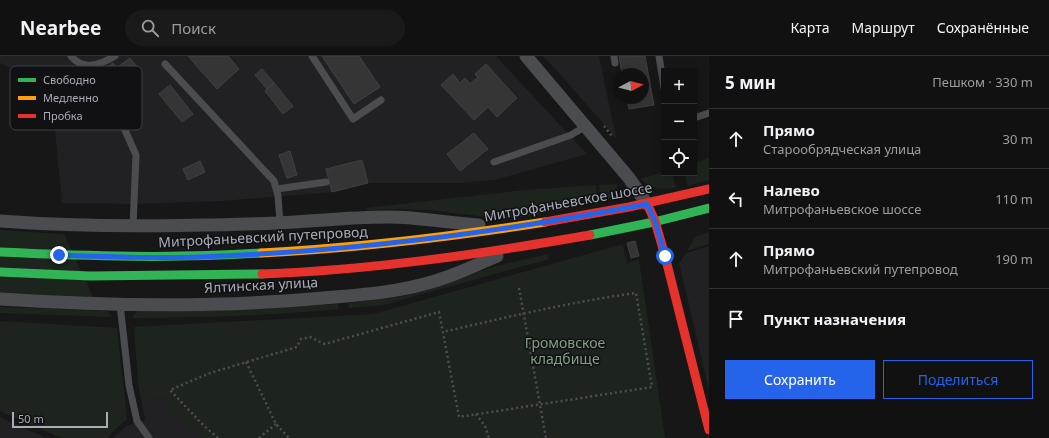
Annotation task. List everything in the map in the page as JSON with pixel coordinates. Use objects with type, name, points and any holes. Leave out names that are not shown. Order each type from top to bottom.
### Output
[{"type":"main road","name":"Митрофаньевское шоссе","points":[[431,239],[647,204],[709,189]]},
{"type":"main road","points":[[647,204],[655,221],[705,394],[709,430]]},
{"type":"main road","points":[[0,272],[184,276],[265,274],[355,268],[432,259],[585,236],[709,208]]},
{"type":"main road","name":"Митрофаньевский путепровод","points":[[0,252],[83,256],[218,256],[341,248],[431,239]]},
{"type":"street","points":[[526,56],[629,178],[647,204]]},
{"type":"street","points":[[0,221],[90,226],[133,226],[280,223],[389,217],[422,218],[461,224],[511,227]]},
{"type":"street","name":"Ялтинская улица","points":[[0,299],[120,304],[184,304],[285,302],[376,293],[424,284],[462,272],[516,247]]},
{"type":"lane","points":[[71,56],[74,60],[83,65],[94,65],[107,61],[115,56]]},
{"type":"lane","points":[[312,56],[353,119],[381,100]]},
{"type":"lane","points":[[659,56],[661,69]]},
{"type":"lane","points":[[165,64],[274,181],[277,189],[280,223]]},
{"type":"lane","points":[[697,117],[709,113]]},
{"type":"lane","points":[[494,162],[571,136],[586,126]]},
{"type":"lane","points":[[125,130],[136,155],[133,226]]},
{"type":"lane","points":[[277,189],[326,182]]},
{"type":"lane","points":[[120,304],[129,385],[137,421],[149,438]]},
{"type":"path","points":[[519,288],[546,438]]},
{"type":"path","points":[[218,438],[203,425],[170,390],[210,373],[297,346],[301,339],[310,337],[325,344],[438,312],[442,332],[459,417],[652,387],[636,293],[523,313],[442,332]]},
{"type":"path","points":[[246,362],[276,424],[289,438]]},
{"type":"path","points":[[476,414],[486,426],[489,438]]},
{"type":"path","points":[[259,438],[276,424]]},
{"type":"shaded area","points":[[0,56],[496,56],[587,154],[495,180],[461,183],[368,183],[332,192],[221,201],[134,204],[62,203],[54,130],[142,130],[142,66],[10,66],[10,68],[0,63]]},
{"type":"shaded area","points":[[543,56],[599,56],[616,138],[559,73]]},
{"type":"shaded area","points":[[709,246],[709,390],[679,263],[686,253]]},
{"type":"shaded area","points":[[138,383],[150,401],[165,397],[173,410],[204,438],[113,438],[126,426],[145,420]]},
{"type":"shaded area","points":[[0,417],[6,420],[46,438],[0,438]]},
{"type":"green space","points":[[709,158],[709,180],[688,186],[685,176],[697,176],[697,162]]},
{"type":"green space","points":[[661,173],[661,176],[673,176],[676,188],[653,187],[645,183],[641,179]]},
{"type":"green space","points":[[617,184],[612,196],[608,200],[601,203],[599,185]]},
{"type":"green space","points":[[596,185],[597,196],[562,205],[563,210],[523,217],[495,218],[428,210],[367,210],[366,208],[525,190]]},
{"type":"green space","points":[[0,230],[64,234],[94,299],[0,294]]},
{"type":"green space","points":[[709,232],[709,244],[687,251],[695,237]]},
{"type":"green space","name":"Громовское кладбище","points":[[623,244],[627,263],[639,260],[665,438],[204,438],[173,410],[165,397],[150,401],[138,383],[134,327],[373,314]]},
{"type":"green space","points":[[548,254],[549,259],[383,305],[349,308],[348,303],[400,297],[435,287],[496,266]]},
{"type":"green space","points":[[338,304],[338,309],[261,315],[132,318],[137,311],[235,310]]},
{"type":"green space","points":[[0,307],[107,311],[112,317],[0,313]]},
{"type":"green space","points":[[0,321],[117,328],[127,419],[112,432],[108,438],[61,438],[0,411]]},
{"type":"building","points":[[188,56],[228,56],[239,69],[217,89]]},
{"type":"building","points":[[322,56],[359,56],[380,87],[354,104]]},
{"type":"building","points":[[619,56],[645,56],[647,68],[621,68]]},
{"type":"building","points":[[130,58],[136,66],[119,66]]},
{"type":"building","points":[[486,64],[517,98],[497,117],[488,107],[474,120],[441,85],[453,74],[460,83],[465,78],[470,84],[478,77],[475,74]]},
{"type":"building","points":[[262,69],[274,83],[267,89],[255,75]]},
{"type":"building","points":[[649,78],[654,105],[629,109],[628,104],[649,104]]},
{"type":"building","points":[[274,83],[293,106],[283,114],[265,91]]},
{"type":"building","points":[[170,85],[193,114],[182,122],[159,94]]},
{"type":"building","points":[[474,133],[488,149],[460,171],[447,154]]},
{"type":"building","points":[[290,151],[297,175],[287,178],[279,155]]},
{"type":"building","points":[[362,160],[368,183],[332,192],[326,169]]},
{"type":"building","points":[[200,161],[205,172],[188,180],[183,169]]},
{"type":"building","points":[[635,241],[639,256],[631,258],[627,243]]},
{"type":"traffic: fast","points":[[590,235],[654,222],[709,208]]},
{"type":"traffic: fast","points":[[0,252],[130,256],[196,256],[261,253]]},
{"type":"traffic: fast","points":[[0,272],[90,276],[262,274]]},
{"type":"traffic: slow","points":[[261,253],[403,241],[545,222]]},
{"type":"traffic: jam","points":[[545,222],[629,207],[709,189]]},
{"type":"traffic: jam","points":[[649,208],[655,221],[665,256],[709,430]]},
{"type":"traffic: jam","points":[[262,274],[385,265],[508,249],[590,235]]},
{"type":"route","points":[[59,255],[111,257],[218,256],[348,248],[431,239],[647,204],[655,221],[665,256]]}]
